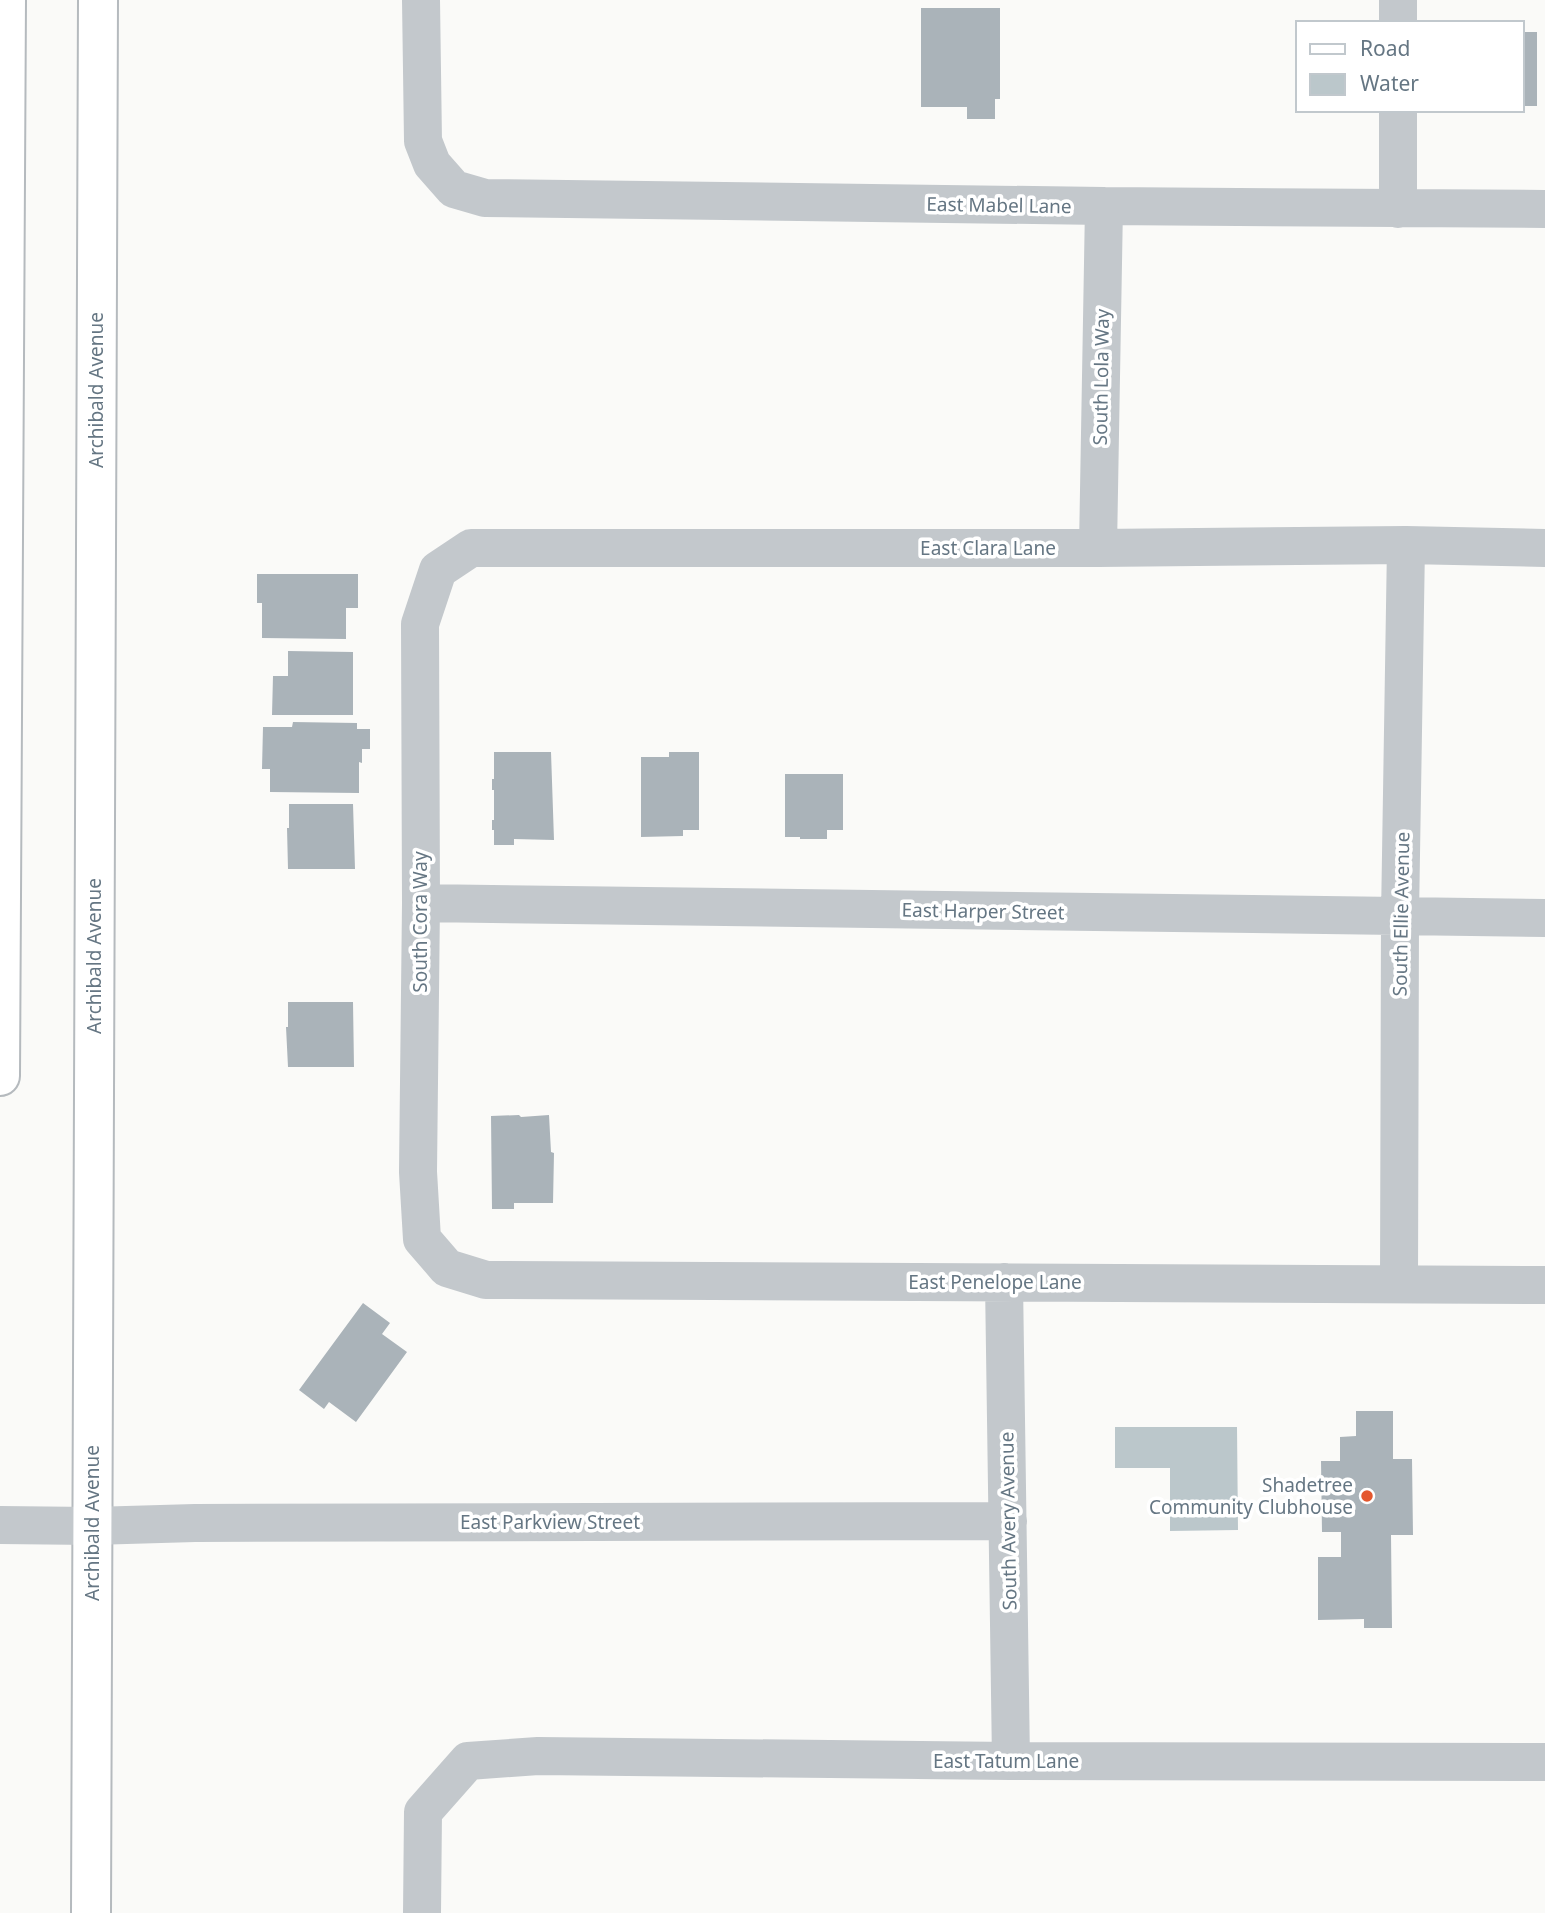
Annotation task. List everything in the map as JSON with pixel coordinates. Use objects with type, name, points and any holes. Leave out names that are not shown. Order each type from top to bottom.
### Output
[{"type":"main road","points":[[0,1076],[6,0]]},
{"type":"main road","name":"Archibald Avenue","points":[[91,1913],[97,0]]},
{"type":"street","name":"East Mabel Lane","points":[[421,0],[423,141],[432,164],[454,189],[485,198],[1545,209]]},
{"type":"street","points":[[1398,0],[1398,21]]},
{"type":"street","points":[[1398,112],[1398,209]]},
{"type":"street","name":"South Lola Way","points":[[1098,548],[1104,206]]},
{"type":"street","name":"East Clara Lane","points":[[438,570],[471,548],[1406,545],[1545,548]]},
{"type":"street","name":"South Ellie Avenue","points":[[1399,1284],[1406,545]]},
{"type":"street","name":"South Cora Way","points":[[438,570],[420,624],[418,1172],[422,1239],[447,1268]]},
{"type":"street","name":"East Harper Street","points":[[421,903],[1545,918]]},
{"type":"street","name":"East Penelope Lane","points":[[447,1268],[486,1280],[1545,1285]]},
{"type":"street","name":"South Avery Avenue","points":[[1004,1282],[1011,1761]]},
{"type":"street","name":"East Parkview Street","points":[[0,1525],[1008,1521]]},
{"type":"street","name":"East Tatum Lane","points":[[422,1913],[424,1812],[467,1761],[538,1756],[1011,1761],[1545,1762]]},
{"type":"water","points":[[1115,1427],[1237,1427],[1238,1530],[1170,1531],[1170,1468],[1115,1468]]},
{"type":"building","points":[[921,8],[1000,8],[1000,99],[995,99],[995,119],[967,119],[967,107],[921,107]]},
{"type":"building","points":[[1524,32],[1537,32],[1537,106],[1524,106]]},
{"type":"building","points":[[257,574],[358,574],[358,608],[346,608],[346,639],[262,638],[262,603],[257,603]]},
{"type":"building","points":[[288,651],[353,652],[353,715],[272,715],[273,676],[288,676]]},
{"type":"building","points":[[293,722],[357,723],[357,729],[370,729],[370,749],[362,749],[362,763],[359,762],[359,793],[270,792],[270,769],[262,769],[263,727],[292,727]]},
{"type":"building","points":[[494,752],[551,752],[554,840],[514,839],[514,845],[494,845]]},
{"type":"building","points":[[669,752],[699,752],[699,830],[683,830],[683,836],[641,837],[641,757],[669,757]]},
{"type":"building","points":[[785,774],[843,774],[843,830],[827,830],[827,839],[785,837]]},
{"type":"building","points":[[289,804],[353,804],[355,869],[288,869]]},
{"type":"building","points":[[288,1002],[353,1002],[354,1067],[288,1067]]},
{"type":"building","points":[[549,1115],[551,1152],[554,1153],[553,1203],[514,1203],[514,1209],[492,1209],[491,1116]]},
{"type":"building","points":[[363,1303],[390,1323],[382,1334],[407,1352],[356,1422],[329,1402],[324,1409],[299,1390]]},
{"type":"building","name":"Shadetree Community Clubhouse","points":[[1356,1411],[1393,1411],[1393,1459],[1412,1459],[1413,1535],[1391,1535],[1392,1628],[1364,1628],[1364,1619],[1318,1620],[1318,1557],[1341,1557],[1341,1532],[1322,1532],[1321,1461],[1340,1461],[1340,1437],[1356,1436]]},
{"type":"place","name":"Shadetree Community Clubhouse","points":[[1367,1496]]}]
